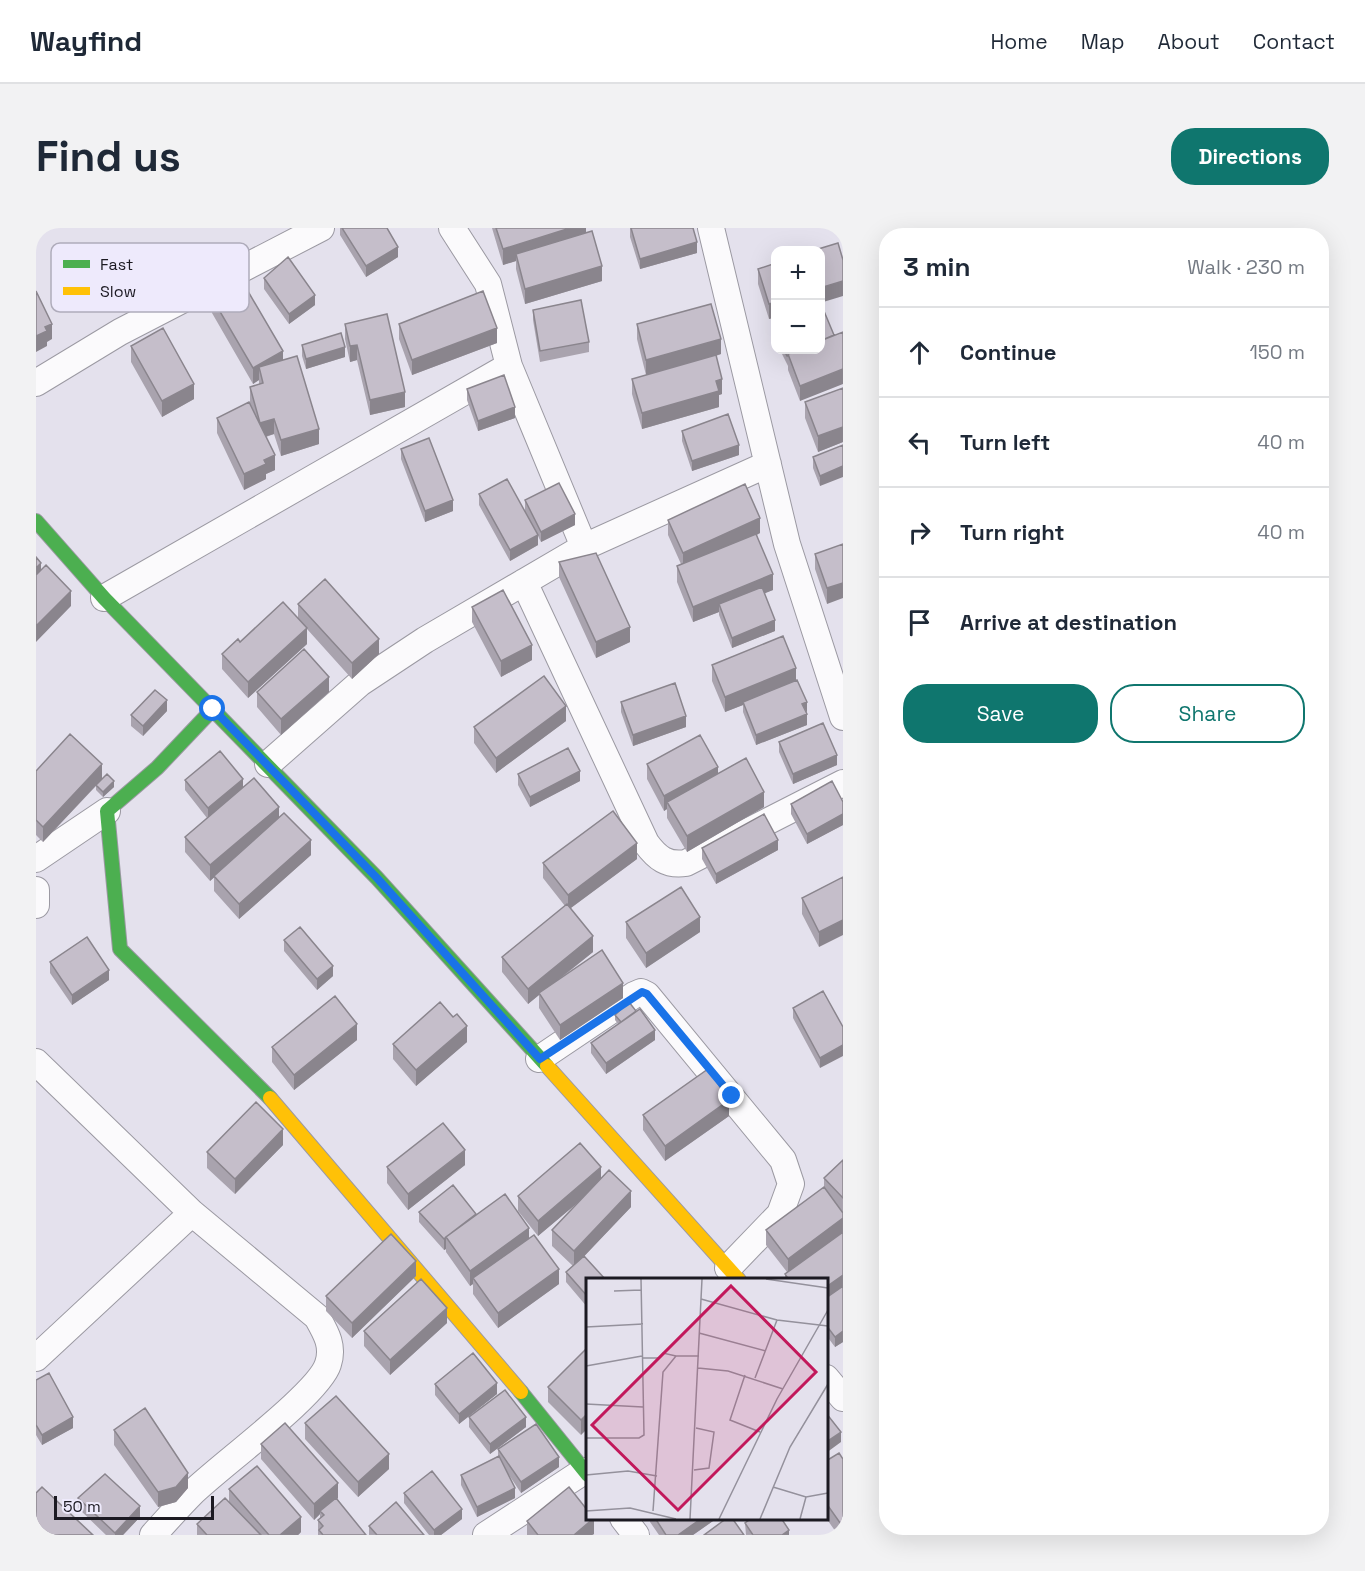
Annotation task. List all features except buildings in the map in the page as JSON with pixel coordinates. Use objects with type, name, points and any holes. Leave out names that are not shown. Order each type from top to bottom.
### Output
[{"type":"street","points":[[249,265],[321,228]]},
{"type":"street","points":[[452,228],[488,284],[509,366],[584,547]]},
{"type":"street","points":[[711,228],[787,544],[843,717]]},
{"type":"street","points":[[36,383],[120,332],[159,312]]},
{"type":"street","points":[[104,598],[509,366]]},
{"type":"street","points":[[268,764],[360,683],[425,640],[584,547],[768,464]]},
{"type":"street","points":[[36,521],[104,598],[377,878],[540,1059],[734,1274],[780,1214],[791,1184],[783,1160],[647,994],[642,992],[634,995],[540,1059]]},
{"type":"street","points":[[524,582],[646,843],[664,862],[676,865],[686,863],[843,783]]},
{"type":"street","points":[[36,859],[107,811],[157,768],[213,709]]},
{"type":"street","points":[[107,811],[120,949],[271,1099],[499,1365],[586,1473],[486,1535]]},
{"type":"street","points":[[36,890],[36,905]]},
{"type":"street","points":[[36,1062],[192,1213],[316,1317],[329,1338],[331,1353],[323,1376],[294,1405],[191,1494],[153,1535]]},
{"type":"street","points":[[36,1358],[192,1213]]},
{"type":"street","points":[[828,1380],[843,1398]]},
{"type":"street","points":[[624,1520],[636,1535]]},
{"type":"traffic: fast","points":[[36,521],[104,598],[377,878],[547,1066]]},
{"type":"traffic: fast","points":[[213,709],[157,768],[107,811],[120,949],[270,1098]]},
{"type":"traffic: fast","points":[[521,1392],[586,1473]]},
{"type":"traffic: slow","points":[[547,1066],[737,1278]]},
{"type":"traffic: slow","points":[[270,1098],[521,1392]]},
{"type":"route","points":[[213,709],[377,878],[540,1059],[634,995],[642,992],[647,994],[732,1096]]}]
